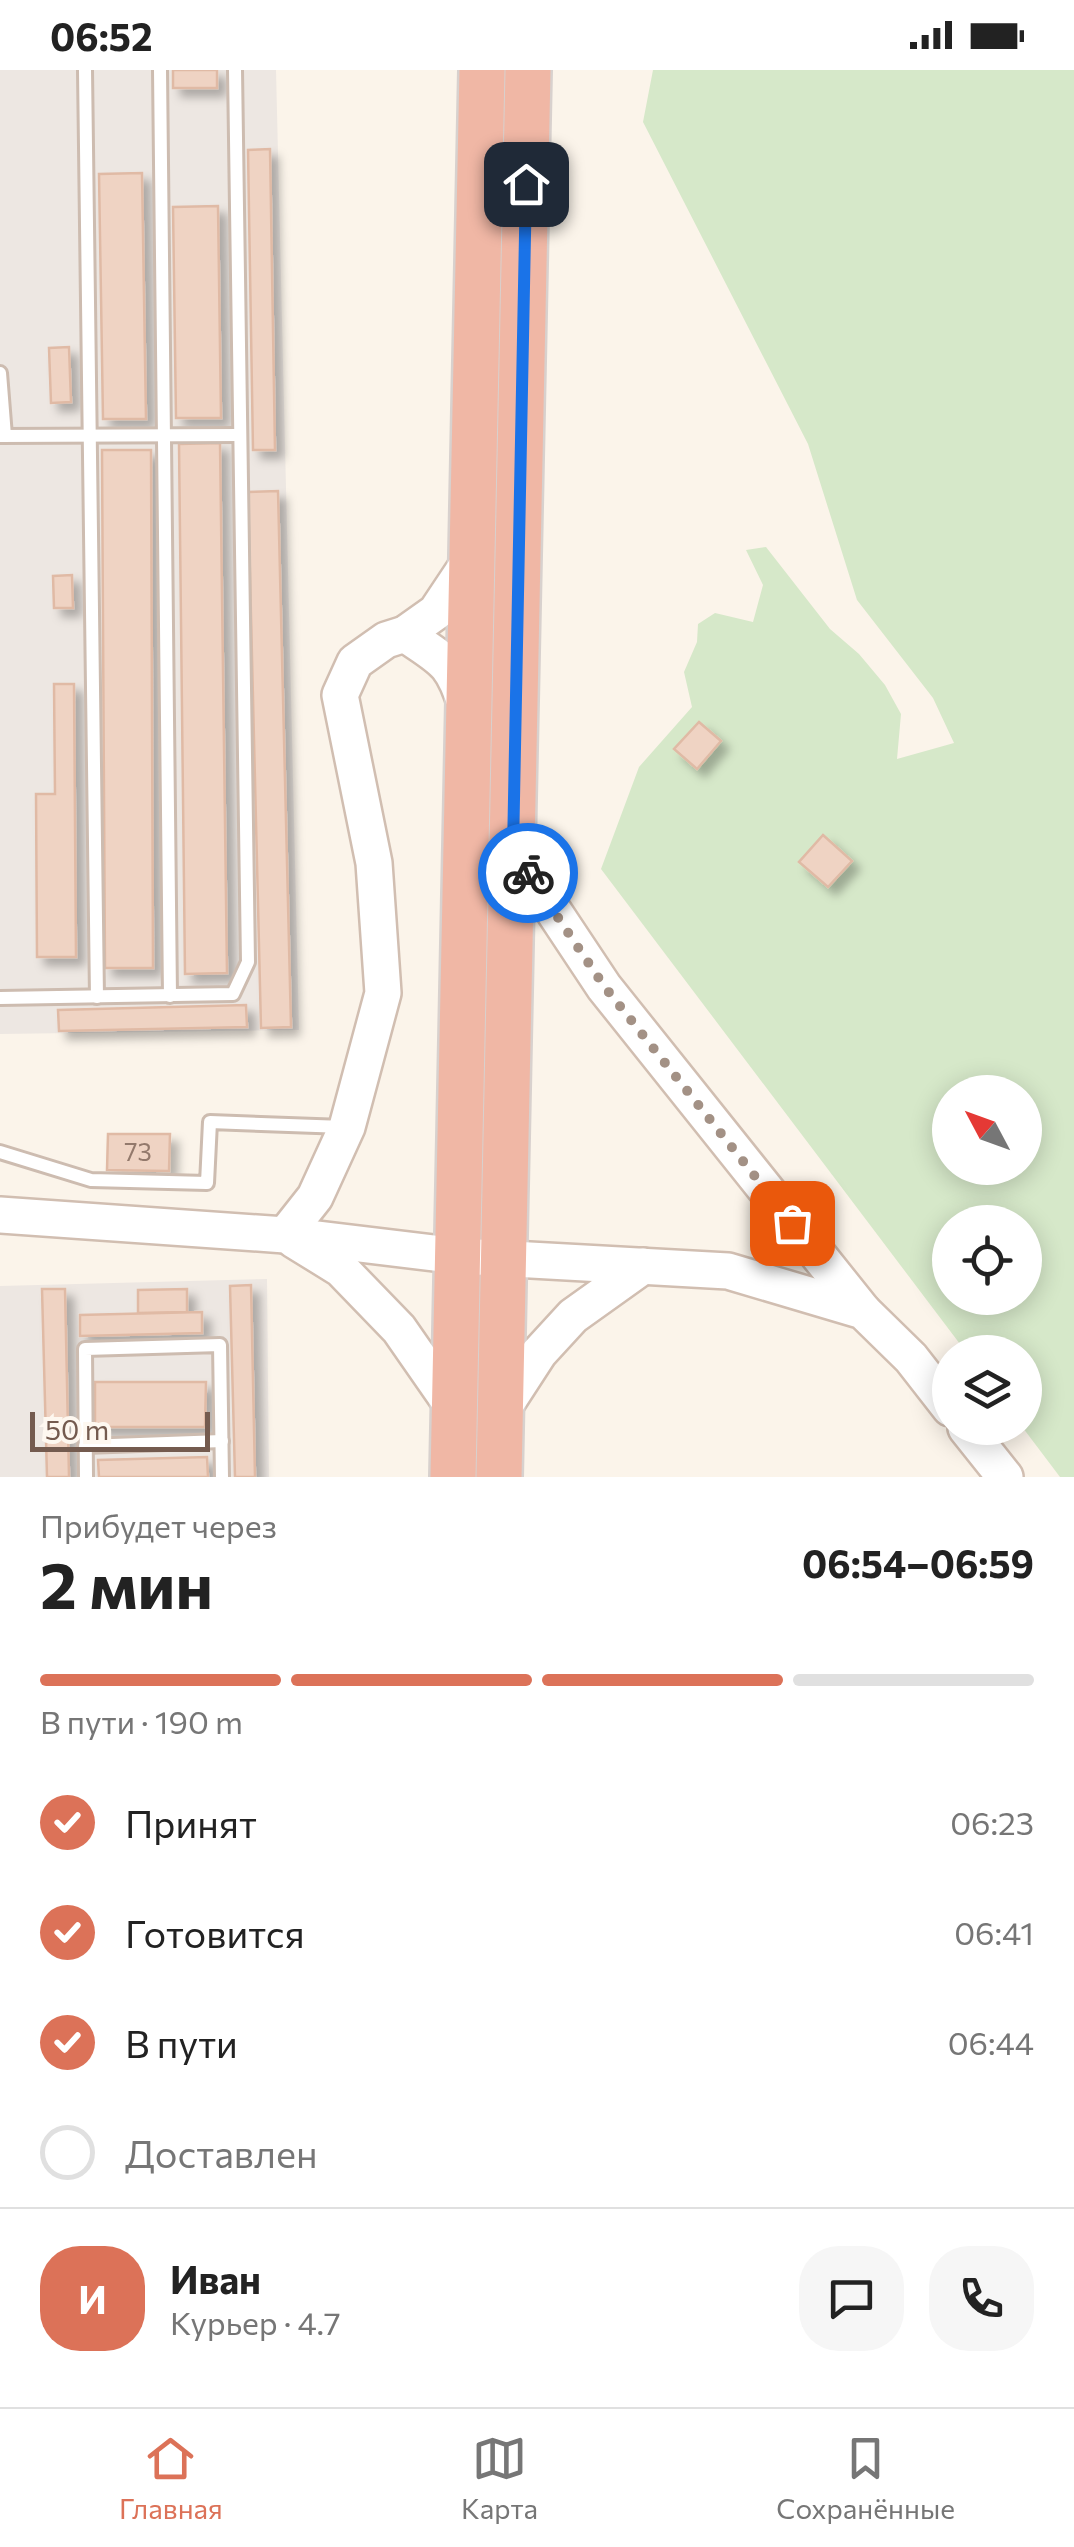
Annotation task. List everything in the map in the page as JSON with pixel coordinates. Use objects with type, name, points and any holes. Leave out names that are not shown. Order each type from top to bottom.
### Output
[{"type":"highway","points":[[453,1477],[482,70]]},
{"type":"highway","points":[[498,1477],[528,70]]},
{"type":"street","points":[[285,1234],[315,1197],[347,1127],[383,993],[374,863],[340,694],[354,662],[436,612],[474,555]]},
{"type":"street","points":[[405,634],[456,673],[470,720]]},
{"type":"street","points":[[513,850],[604,986],[863,1312],[911,1358],[932,1385]]},
{"type":"street","points":[[0,1215],[285,1234],[460,1256],[728,1271],[863,1312]]},
{"type":"street","points":[[285,1234],[341,1269],[398,1330],[456,1411]]},
{"type":"street","points":[[502,1410],[539,1353],[573,1316],[643,1266]]},
{"type":"street","points":[[980,1445],[1005,1477]]},
{"type":"lane","points":[[85,70],[96,997]]},
{"type":"lane","points":[[160,70],[170,996]]},
{"type":"lane","points":[[0,998],[233,994],[248,962],[235,70]]},
{"type":"lane","points":[[0,374],[3,436],[240,434]]},
{"type":"lane","points":[[0,1152],[91,1180],[206,1184],[210,1122],[347,1127]]},
{"type":"lane","points":[[86,1477],[85,1349],[220,1345],[222,1477]]},
{"type":"lane","points":[[86,1446],[222,1441]]},
{"type":"shaded area","points":[[0,70],[276,70],[299,1030],[0,1034]]},
{"type":"shaded area","points":[[267,1279],[269,1477],[0,1477],[0,1286]]},
{"type":"green space","points":[[653,70],[1074,70],[1074,1477],[1060,1477],[1036,1445],[1042,1445],[1042,1335],[953,1335],[938,1315],[1042,1315],[1042,1205],[932,1205],[932,1307],[601,869],[639,767],[692,707],[684,672],[697,642],[698,624],[715,613],[753,622],[763,585],[746,550],[766,547],[830,629],[859,654],[885,685],[901,714],[897,759],[954,743],[933,698],[857,600],[808,444],[643,122]]},
{"type":"building","points":[[173,70],[217,70],[217,88],[173,88]]},
{"type":"building","points":[[270,149],[275,450],[253,450],[248,150]]},
{"type":"building","points":[[142,173],[146,419],[103,419],[99,174]]},
{"type":"building","points":[[218,206],[221,418],[176,418],[173,207]]},
{"type":"building","points":[[69,347],[71,402],[51,403],[49,348]]},
{"type":"building","points":[[220,443],[227,973],[185,974],[179,444]]},
{"type":"building","points":[[102,450],[151,450],[153,968],[105,968]]},
{"type":"building","points":[[278,491],[291,1027],[261,1028],[248,492]]},
{"type":"building","points":[[72,575],[73,608],[54,608],[53,576]]},
{"type":"building","points":[[54,684],[74,684],[76,957],[37,957],[36,794],[55,794]]},
{"type":"building","points":[[699,722],[721,741],[697,769],[674,749]]},
{"type":"building","points":[[823,835],[852,861],[828,887],[799,862]]},
{"type":"building","points":[[246,1005],[247,1027],[59,1031],[58,1010]]},
{"type":"building","points":[[108,1134],[170,1134],[169,1171],[107,1170]]},
{"type":"building","points":[[251,1285],[255,1477],[235,1477],[230,1286]]},
{"type":"building","points":[[42,1289],[65,1289],[69,1477],[47,1477]]},
{"type":"building","points":[[187,1289],[187,1312],[138,1313],[138,1290]]},
{"type":"building","points":[[202,1312],[202,1333],[80,1336],[80,1315]]},
{"type":"building","points":[[95,1382],[206,1382],[205,1427],[95,1427]]},
{"type":"building","points":[[207,1457],[208,1477],[99,1477],[98,1460]]},
{"type":"way so far","points":[[528,873],[604,986],[792,1223]]},
{"type":"route","points":[[526,184],[513,850],[528,873]]}]
